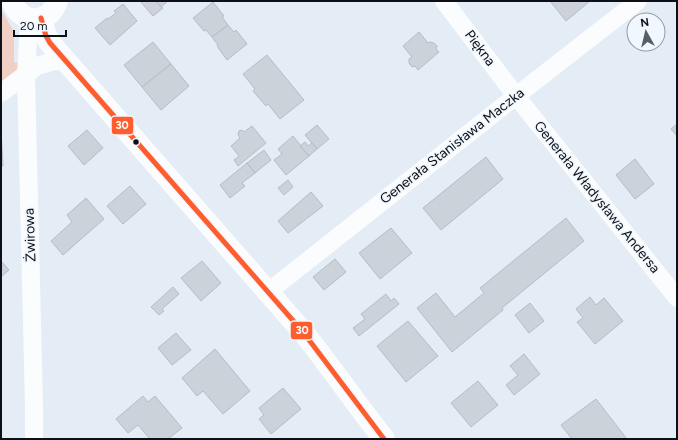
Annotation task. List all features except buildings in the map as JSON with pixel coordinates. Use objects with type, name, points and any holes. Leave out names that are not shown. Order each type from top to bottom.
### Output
[{"type":"street","points":[[12,1],[18,12],[49,9],[46,36],[322,356],[384,439]]},
{"type":"street","name":"Piękna","points":[[444,1],[516,96]]},
{"type":"street","name":"Generała Stanisława Maczka","points":[[268,292],[638,1]]},
{"type":"street","name":"Żwirowa","points":[[34,439],[26,76],[49,9]]},
{"type":"street","points":[[1,93],[38,66],[54,61],[66,60]]},
{"type":"street","name":"Generała Władysława Andersa","points":[[516,96],[677,298]]},
{"type":"shaded area","points":[[1,9],[14,32],[14,62],[18,63],[18,66],[10,78],[1,85]]},
{"type":"transit line","name":"30","points":[[41,18],[46,36],[50,43],[303,332],[384,439]]}]
